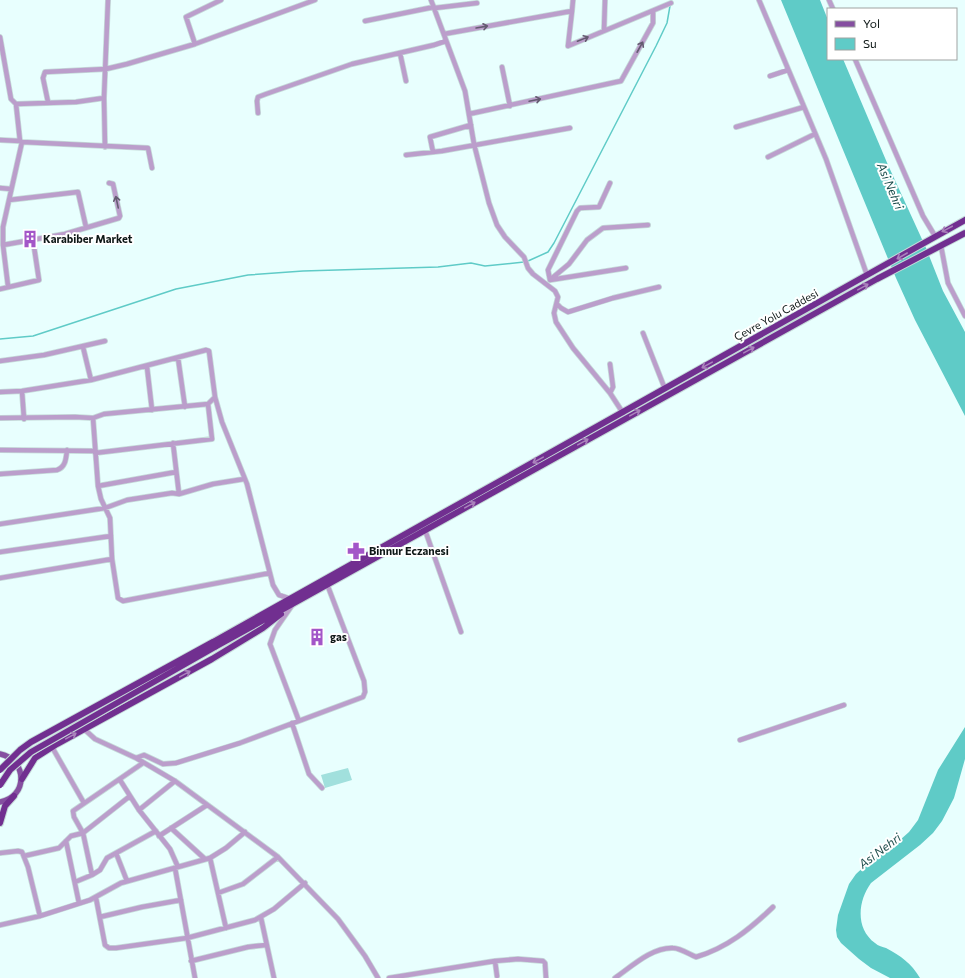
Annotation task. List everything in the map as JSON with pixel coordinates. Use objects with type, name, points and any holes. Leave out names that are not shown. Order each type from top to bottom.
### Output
[{"type":"highway","name":"Çevre Yolu Caddesi","points":[[293,601],[623,412],[870,274],[932,237],[965,220]]},
{"type":"highway","name":"Çevre Yolu Caddesi","points":[[293,601],[328,584],[877,279],[965,233]]},
{"type":"highway","points":[[0,770],[20,750],[31,742],[293,601]]},
{"type":"highway","points":[[22,779],[35,758],[84,729],[212,659],[263,628],[293,601]]},
{"type":"highway","points":[[0,785],[10,770],[31,752],[214,644]]},
{"type":"highway","points":[[0,823],[5,806],[14,796]]},
{"type":"main road","points":[[0,754],[12,759],[18,764],[22,779],[18,791],[14,796],[0,802]]},
{"type":"street","points":[[105,147],[104,98],[108,0]]},
{"type":"street","points":[[195,44],[186,17],[221,0]]},
{"type":"street","points":[[48,102],[43,78],[45,72],[106,69],[195,44],[315,0]]},
{"type":"street","points":[[431,0],[435,7],[465,91],[474,144],[489,203],[497,225],[505,238],[524,257],[532,274],[555,291],[558,297],[554,313],[556,322],[573,348],[610,393],[623,412]]},
{"type":"street","points":[[573,0],[568,46],[671,3]]},
{"type":"street","points":[[604,31],[605,0]]},
{"type":"street","points":[[759,0],[815,134],[870,274]]},
{"type":"street","points":[[365,20],[435,7],[477,3]]},
{"type":"street","points":[[444,34],[572,10]]},
{"type":"street","points":[[469,114],[621,81],[653,23],[653,11]]},
{"type":"street","points":[[0,37],[11,99],[16,104],[21,141],[2,227],[8,286]]},
{"type":"street","points":[[258,114],[258,97],[352,64],[446,41]]},
{"type":"street","points":[[400,53],[406,81]]},
{"type":"street","points":[[855,60],[932,237]]},
{"type":"street","points":[[502,67],[510,106]]},
{"type":"street","points":[[770,76],[788,70]]},
{"type":"street","points":[[16,104],[76,102],[104,98]]},
{"type":"street","points":[[736,127],[804,107]]},
{"type":"street","points":[[433,152],[430,137],[471,126]]},
{"type":"street","points":[[406,155],[433,152],[570,128]]},
{"type":"street","points":[[768,157],[815,134]]},
{"type":"street","points":[[0,140],[105,147],[148,148],[152,168]]},
{"type":"street","points":[[3,245],[65,234],[119,218],[120,216],[113,184],[109,183]]},
{"type":"street","points":[[550,280],[548,270],[577,211],[580,208],[599,207],[610,183]]},
{"type":"street","points":[[0,188],[11,189]]},
{"type":"street","points":[[9,200],[78,192],[86,227]]},
{"type":"street","points":[[544,284],[569,264],[587,240],[603,228],[648,225]]},
{"type":"street","points":[[0,289],[39,280],[33,240]]},
{"type":"street","points":[[941,246],[948,283],[965,316]]},
{"type":"street","points":[[550,280],[626,268]]},
{"type":"street","points":[[557,304],[568,312],[613,298],[659,287]]},
{"type":"street","points":[[643,333],[665,389]]},
{"type":"street","points":[[0,361],[44,356],[105,340]]},
{"type":"street","points":[[83,346],[91,380]]},
{"type":"street","points":[[0,392],[22,391],[91,380],[209,351],[215,397],[222,422],[244,479],[273,585],[279,595],[293,601],[275,630],[270,644],[299,721]]},
{"type":"street","points":[[178,358],[185,407]]},
{"type":"street","points":[[610,364],[613,387],[610,393]]},
{"type":"street","points":[[147,367],[152,410]]},
{"type":"street","points":[[22,391],[24,419]]},
{"type":"street","points":[[0,418],[93,418],[104,414],[208,404],[215,397]]},
{"type":"street","points":[[0,450],[67,450],[95,452],[212,439],[208,404]]},
{"type":"street","points":[[93,418],[98,486],[110,518],[112,559],[118,598],[123,601],[270,573]]},
{"type":"street","points":[[173,443],[179,494]]},
{"type":"street","points":[[0,474],[62,469],[67,450]]},
{"type":"street","points":[[98,486],[176,472]]},
{"type":"street","points":[[0,524],[54,514],[105,508],[128,500],[172,492],[179,494],[213,484],[244,479]]},
{"type":"street","points":[[425,530],[462,632]]},
{"type":"street","points":[[0,552],[111,536]]},
{"type":"street","points":[[0,578],[112,559]]},
{"type":"street","points":[[136,758],[144,755],[163,764],[171,765],[240,743],[363,697],[365,692],[364,681],[328,584]]},
{"type":"street","points":[[740,740],[844,705]]},
{"type":"street","points":[[292,723],[309,774],[322,788]]},
{"type":"street","points":[[84,729],[95,739],[136,758],[175,782],[278,857],[305,883],[338,919],[365,956],[378,978]]},
{"type":"street","points":[[52,747],[84,803]]},
{"type":"street","points":[[92,875],[83,833],[72,812],[143,763]]},
{"type":"street","points":[[120,780],[139,810],[173,854],[177,867],[193,978]]},
{"type":"street","points":[[139,810],[175,782]]},
{"type":"street","points":[[24,856],[62,846],[71,836],[83,833],[130,796]]},
{"type":"street","points":[[159,836],[207,805]]},
{"type":"street","points":[[171,828],[208,858],[226,928]]},
{"type":"street","points":[[75,882],[100,870],[105,860],[156,831]]},
{"type":"street","points":[[0,925],[40,916],[96,898],[110,888],[127,881],[208,858],[226,848],[245,832]]},
{"type":"street","points":[[66,841],[80,903]]},
{"type":"street","points":[[0,853],[20,851],[24,856],[40,916]]},
{"type":"street","points":[[116,853],[127,881]]},
{"type":"street","points":[[218,893],[243,884],[278,857]]},
{"type":"street","points":[[96,898],[105,943],[109,948],[187,938],[261,918],[305,883]]},
{"type":"street","points":[[100,918],[142,907],[181,900]]},
{"type":"street","points":[[615,978],[648,955],[662,950],[671,948],[678,949],[696,957],[707,954],[743,934],[774,907]]},
{"type":"street","points":[[261,918],[274,978]]},
{"type":"street","points":[[191,961],[248,947],[266,945]]},
{"type":"street","points":[[389,978],[495,961],[518,959],[543,961],[545,963],[546,978]]},
{"type":"street","points":[[495,961],[497,976]]},
{"type":"shaded area","points":[[348,768],[352,780],[325,788],[321,775]]},
{"type":"water","name":"Asi Nehri","points":[[781,0],[820,0],[827,18],[827,60],[843,60],[888,165],[926,248],[943,291],[965,332],[965,416],[915,320],[896,278]]},
{"type":"water","points":[[965,727],[965,759],[954,798],[942,821],[933,833],[920,845],[871,883],[863,898],[861,914],[864,930],[878,945],[886,948],[905,960],[920,978],[890,978],[871,968],[841,943],[837,937],[836,930],[838,915],[849,884],[856,874],[868,863],[900,840],[909,832],[918,820],[938,770]]},
{"type":"waterway","points":[[528,261],[548,252],[554,243],[656,46],[667,23],[671,0]]},
{"type":"waterway","points":[[0,339],[33,336],[176,289],[248,275],[303,271],[438,267],[471,263],[485,266],[524,262]]},
{"type":"place","name":"Karabiber Market","points":[[30,239]]},
{"type":"place","name":"Binnur Eczanesi","points":[[356,551]]},
{"type":"place","name":"gas","points":[[317,637]]}]
